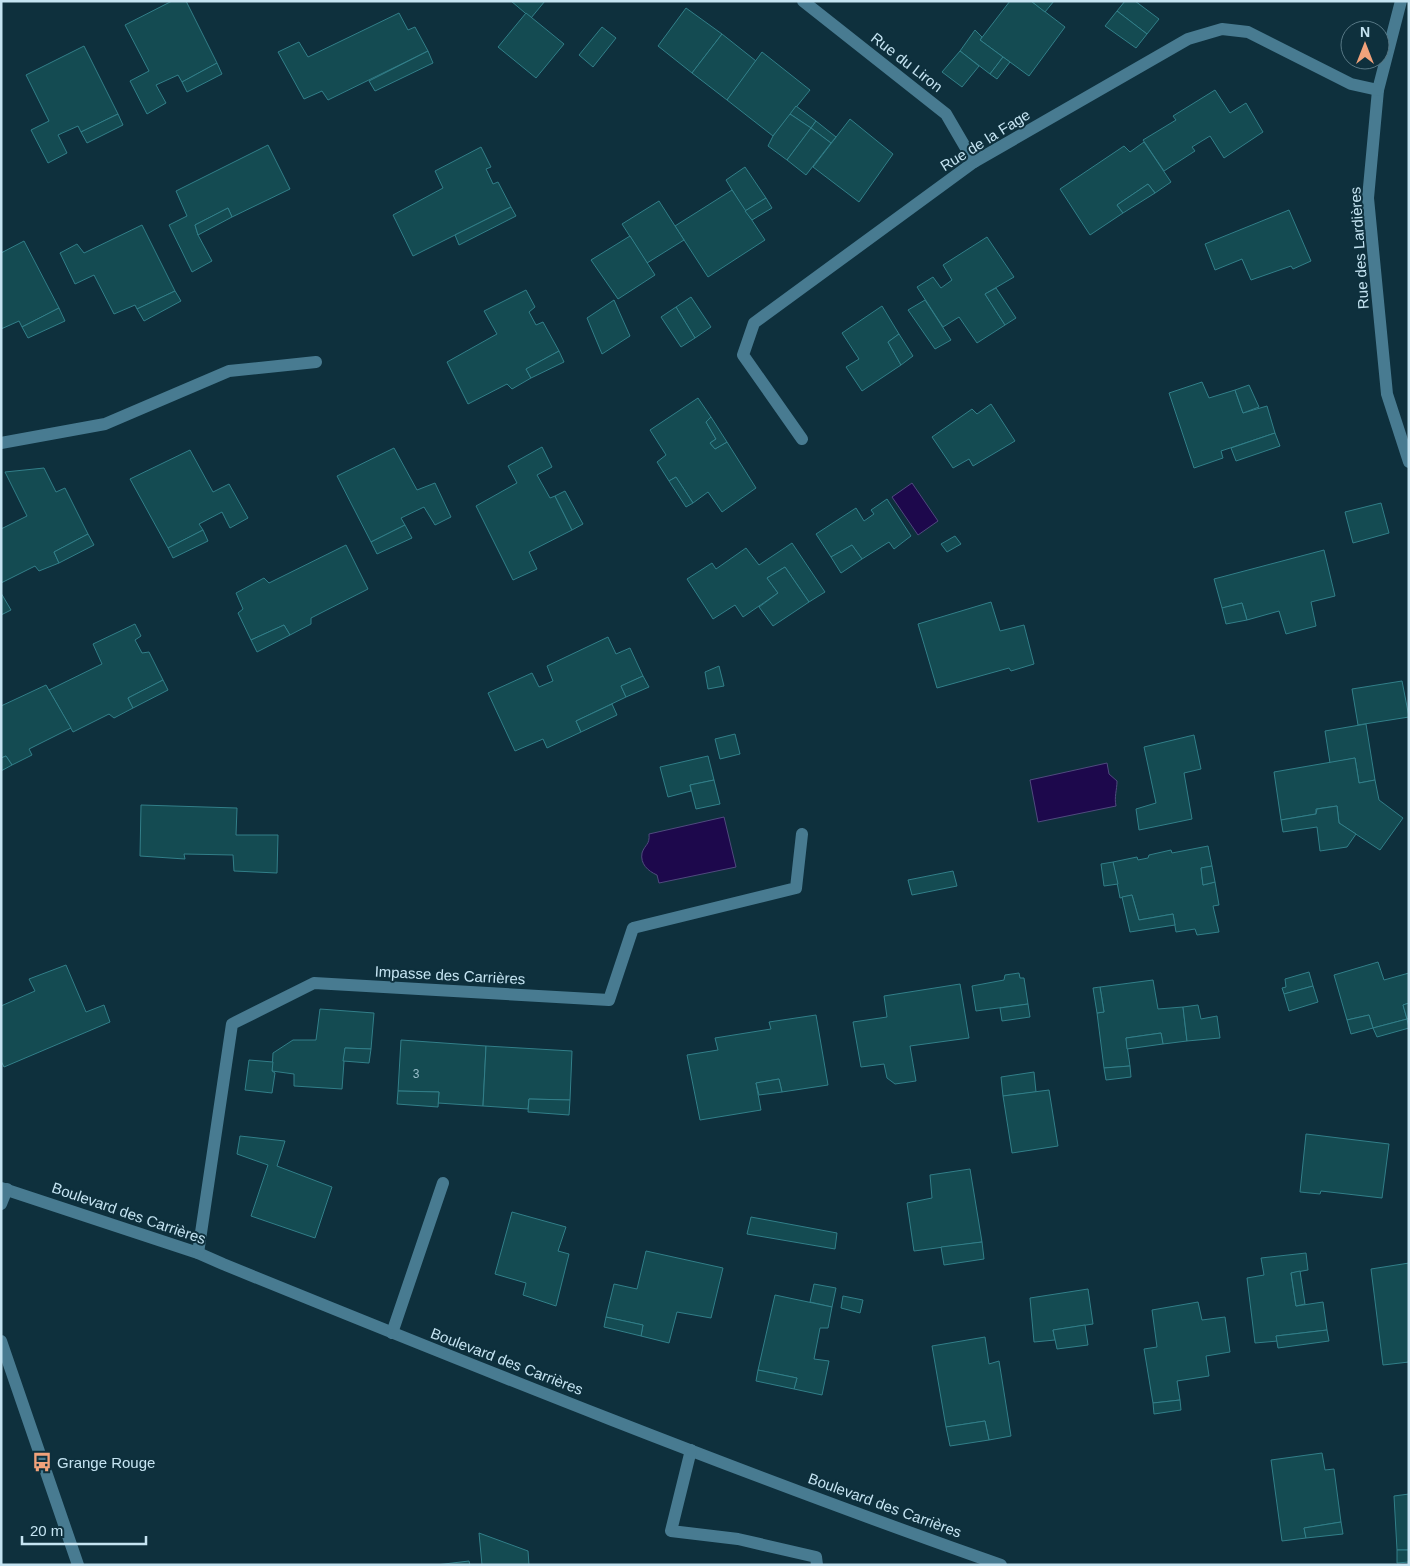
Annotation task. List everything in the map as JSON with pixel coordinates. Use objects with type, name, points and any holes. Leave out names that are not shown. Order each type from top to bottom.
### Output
[{"type":"street","name":"Rue du Liron","points":[[804,1],[946,114],[974,162]]},
{"type":"street","name":"Rue des Lardières","points":[[1401,1],[1378,90],[1368,198],[1387,394],[1409,462]]},
{"type":"street","name":"Rue de la Fage","points":[[802,440],[743,355],[754,323],[974,162],[1188,39],[1222,29],[1248,32],[1351,84],[1378,90]]},
{"type":"street","points":[[1,443],[105,424],[229,371],[316,362]]},
{"type":"street","name":"Impasse des Carrières","points":[[198,1253],[232,1024],[314,983],[609,1000],[633,928],[796,888],[802,834]]},
{"type":"street","points":[[392,1333],[443,1183]]},
{"type":"street","points":[[1,1204],[4,1189]]},
{"type":"street","name":"Boulevard des Carrières","points":[[4,1189],[198,1253],[392,1333],[691,1450],[1001,1565]]},
{"type":"street","points":[[1,1340],[78,1565]]},
{"type":"street","points":[[691,1450],[671,1531],[738,1539],[816,1557],[817,1565]]},
{"type":"shaded area","points":[[912,483],[938,521],[918,535],[892,497]]},
{"type":"shaded area","points":[[1107,763],[1109,774],[1117,781],[1116,806],[1038,822],[1030,780]]},
{"type":"shaded area","points":[[724,817],[736,867],[659,883],[657,875],[643,864],[642,853],[648,842],[649,834]]},
{"type":"building","points":[[172,1],[186,1],[217,63],[182,82],[178,75],[156,85],[166,103],[147,114],[130,81],[149,71],[125,25]]},
{"type":"building","points":[[511,1],[545,1],[531,18]]},
{"type":"building","points":[[1010,1],[1031,1],[1065,27],[1029,76],[980,40]]},
{"type":"building","points":[[1031,1],[1054,1],[1045,12]]},
{"type":"building","points":[[1125,1],[1135,1],[1159,19],[1147,34],[1117,11]]},
{"type":"building","points":[[686,8],[722,34],[692,73],[658,46]]},
{"type":"building","points":[[1117,11],[1147,34],[1136,48],[1105,26]]},
{"type":"building","points":[[399,13],[408,30],[415,27],[428,51],[328,100],[322,91],[304,99],[278,52],[299,42],[308,57]]},
{"type":"building","points":[[526,13],[564,44],[536,78],[498,47]]},
{"type":"building","points":[[602,27],[616,38],[593,67],[579,55]]},
{"type":"building","points":[[975,30],[982,37],[980,40],[1003,57],[990,74],[960,51]]},
{"type":"building","points":[[722,34],[756,61],[727,100],[692,73]]},
{"type":"building","points":[[84,46],[118,114],[81,132],[78,126],[58,135],[67,153],[48,163],[31,130],[49,121],[26,75]]},
{"type":"building","points":[[428,51],[433,63],[375,91],[369,81]]},
{"type":"building","points":[[960,51],[979,66],[962,87],[942,72]]},
{"type":"building","points":[[762,52],[810,90],[773,136],[727,100]]},
{"type":"building","points":[[1003,57],[1010,62],[997,79],[990,74]]},
{"type":"building","points":[[217,63],[222,74],[187,92],[182,82]]},
{"type":"building","points":[[1215,90],[1230,113],[1246,103],[1263,132],[1224,158],[1210,136],[1192,147],[1195,151],[1164,171],[1143,140],[1176,120],[1173,116]]},
{"type":"building","points":[[796,106],[816,121],[811,128],[790,114]]},
{"type":"building","points":[[118,114],[123,125],[87,143],[81,132]]},
{"type":"building","points":[[790,114],[811,128],[787,160],[768,146],[773,136]]},
{"type":"building","points":[[850,119],[893,154],[859,202],[813,167]]},
{"type":"building","points":[[816,121],[836,137],[831,143],[811,128]]},
{"type":"building","points":[[811,128],[831,143],[806,175],[787,160]]},
{"type":"building","points":[[1144,142],[1171,182],[1155,193],[1148,184],[1117,205],[1123,213],[1090,235],[1060,189],[1124,146],[1130,152]]},
{"type":"building","points":[[268,145],[290,189],[232,217],[228,208],[195,225],[198,235],[212,261],[192,272],[169,225],[187,216],[176,191]]},
{"type":"building","points":[[481,147],[491,167],[486,169],[493,184],[498,182],[511,207],[413,256],[393,215],[443,188],[435,171]]},
{"type":"building","points":[[745,167],[766,198],[745,211],[726,180]]},
{"type":"building","points":[[1148,184],[1155,193],[1123,213],[1117,205]]},
{"type":"building","points":[[732,190],[765,240],[708,277],[675,226]]},
{"type":"building","points":[[766,198],[772,208],[752,220],[745,211]]},
{"type":"building","points":[[659,201],[684,240],[647,263],[622,224]]},
{"type":"building","points":[[511,207],[516,216],[459,245],[455,235]]},
{"type":"building","points":[[228,208],[232,217],[198,235],[195,225]]},
{"type":"building","points":[[1289,210],[1311,261],[1293,269],[1291,266],[1251,280],[1242,259],[1215,270],[1205,244]]},
{"type":"building","points":[[142,225],[175,291],[137,309],[135,305],[114,314],[94,275],[75,284],[60,253],[77,244],[84,253]]},
{"type":"building","points":[[630,236],[655,275],[618,299],[591,260]]},
{"type":"building","points":[[987,237],[1014,277],[985,294],[1005,325],[977,343],[959,317],[943,327],[917,287],[933,277],[941,288],[952,280],[943,265]]},
{"type":"building","points":[[24,241],[59,308],[22,327],[19,321],[1,329],[1,253]]},
{"type":"building","points":[[996,288],[1016,318],[1005,325],[985,294]]},
{"type":"building","points":[[526,290],[535,307],[529,312],[536,325],[543,322],[559,351],[526,369],[531,378],[512,389],[507,384],[468,404],[447,362],[497,334],[484,311]]},
{"type":"building","points":[[175,291],[181,301],[144,321],[137,309]]},
{"type":"building","points":[[691,297],[711,327],[695,338],[676,307]]},
{"type":"building","points":[[614,300],[630,336],[602,354],[587,318]]},
{"type":"building","points":[[925,300],[951,340],[935,349],[908,310]]},
{"type":"building","points":[[882,306],[899,334],[888,342],[901,365],[862,391],[846,367],[859,359],[842,333]]},
{"type":"building","points":[[676,307],[695,338],[681,347],[661,317]]},
{"type":"building","points":[[59,308],[65,321],[28,338],[22,327]]},
{"type":"building","points":[[899,334],[913,356],[901,365],[888,342]]},
{"type":"building","points":[[559,351],[564,362],[531,378],[526,369]]},
{"type":"building","points":[[1202,382],[1209,398],[1235,390],[1243,413],[1267,406],[1275,433],[1221,451],[1223,458],[1194,468],[1169,393]]},
{"type":"building","points":[[1249,385],[1259,407],[1243,413],[1235,390]]},
{"type":"building","points":[[698,398],[711,417],[706,422],[716,439],[710,443],[715,449],[727,442],[756,488],[722,512],[708,492],[693,503],[676,477],[669,481],[657,462],[666,455],[650,430]]},
{"type":"building","points":[[991,404],[1015,441],[973,466],[969,459],[953,468],[932,437],[972,409],[977,414]]},
{"type":"building","points":[[711,417],[727,442],[715,449],[710,443],[716,439],[706,422]]},
{"type":"building","points":[[1275,433],[1280,446],[1236,461],[1231,448]]},
{"type":"building","points":[[542,447],[552,467],[537,475],[550,498],[555,496],[572,530],[529,552],[537,569],[513,580],[476,506],[517,483],[508,466]]},
{"type":"building","points":[[394,448],[417,490],[435,483],[451,517],[435,525],[424,507],[401,518],[405,525],[371,542],[337,476]]},
{"type":"building","points":[[190,450],[213,492],[229,484],[248,518],[230,528],[222,512],[199,524],[203,530],[168,548],[130,479]]},
{"type":"building","points":[[44,468],[56,492],[65,488],[88,534],[54,552],[59,563],[39,571],[35,566],[1,583],[1,529],[27,516],[5,472]]},
{"type":"building","points":[[676,477],[693,503],[686,507],[669,481]]},
{"type":"building","points":[[565,491],[583,524],[572,530],[555,496]]},
{"type":"building","points":[[887,499],[911,536],[894,549],[889,542],[862,559],[852,545],[831,557],[816,534],[856,508],[864,521],[874,514],[871,510]]},
{"type":"building","points":[[1381,503],[1389,533],[1353,543],[1345,512]]},
{"type":"building","points":[[405,525],[412,538],[377,554],[371,542]]},
{"type":"building","points":[[203,530],[208,541],[173,558],[168,548]]},
{"type":"building","points":[[88,534],[94,545],[59,563],[54,552]]},
{"type":"building","points":[[955,536],[961,544],[947,552],[941,544]]},
{"type":"building","points":[[792,543],[825,592],[809,602],[785,567],[767,578],[778,593],[743,617],[735,605],[713,619],[687,579],[712,563],[716,569],[746,548],[759,565]]},
{"type":"building","points":[[346,545],[368,589],[311,618],[311,624],[290,635],[284,625],[251,640],[238,613],[243,609],[236,593],[264,578],[269,583]]},
{"type":"building","points":[[852,545],[862,559],[841,573],[831,557]]},
{"type":"building","points":[[1324,550],[1335,596],[1311,602],[1316,626],[1286,634],[1279,611],[1247,620],[1242,603],[1222,608],[1214,579]]},
{"type":"building","points":[[785,567],[809,602],[773,626],[759,607],[778,593],[767,578]]},
{"type":"building","points":[[1,593],[11,610],[1,615]]},
{"type":"building","points":[[991,602],[1000,631],[1024,625],[1034,664],[1011,671],[1009,668],[937,688],[918,624]]},
{"type":"building","points":[[1242,603],[1247,620],[1226,624],[1222,608]]},
{"type":"building","points":[[135,624],[141,636],[135,640],[142,653],[149,652],[163,680],[128,698],[133,708],[114,718],[109,714],[73,732],[49,690],[102,664],[93,644]]},
{"type":"building","points":[[284,625],[290,635],[257,652],[251,640]]},
{"type":"building","points":[[608,637],[616,654],[630,648],[643,676],[621,686],[626,697],[576,721],[581,732],[547,748],[543,739],[515,751],[488,693],[532,673],[539,687],[553,681],[547,666]]},
{"type":"building","points":[[719,666],[724,686],[708,689],[705,672]]},
{"type":"building","points":[[643,676],[649,687],[626,697],[621,686]]},
{"type":"building","points":[[163,680],[168,690],[133,708],[128,698]]},
{"type":"building","points":[[1402,681],[1409,717],[1358,725],[1352,689]]},
{"type":"building","points":[[46,685],[71,728],[29,749],[32,755],[12,765],[6,756],[1,758],[1,706]]},
{"type":"building","points":[[612,704],[617,715],[581,732],[576,721]]},
{"type":"building","points":[[1366,724],[1375,780],[1359,783],[1355,758],[1330,763],[1325,731]]},
{"type":"building","points":[[735,734],[740,754],[720,759],[715,739]]},
{"type":"building","points":[[1194,735],[1201,769],[1184,773],[1192,819],[1139,830],[1136,809],[1156,803],[1144,747]]},
{"type":"building","points":[[6,756],[12,765],[1,771],[1,758]]},
{"type":"building","points":[[708,756],[714,780],[690,785],[691,791],[668,797],[660,767]]},
{"type":"building","points":[[1355,758],[1359,783],[1375,780],[1379,800],[1403,818],[1380,850],[1339,823],[1337,806],[1316,809],[1316,814],[1281,820],[1274,772]]},
{"type":"building","points":[[714,780],[720,804],[696,809],[690,785]]},
{"type":"building","points":[[141,805],[237,808],[236,835],[278,835],[277,873],[234,871],[233,855],[184,854],[185,859],[140,856]]},
{"type":"building","points":[[1337,806],[1339,823],[1356,834],[1347,847],[1320,851],[1317,827],[1283,832],[1281,820],[1316,814],[1317,809]]},
{"type":"building","points":[[1208,846],[1212,866],[1201,868],[1203,885],[1215,882],[1219,905],[1213,906],[1219,932],[1197,935],[1195,929],[1176,932],[1173,914],[1139,920],[1132,895],[1120,898],[1113,862],[1137,857],[1138,860],[1148,858],[1149,855],[1171,850],[1172,853]]},
{"type":"building","points":[[1113,862],[1118,884],[1104,886],[1101,864]]},
{"type":"building","points":[[1212,866],[1215,882],[1203,885],[1201,868]]},
{"type":"building","points":[[953,871],[957,886],[912,895],[908,880]]},
{"type":"building","points":[[1132,895],[1139,920],[1173,914],[1175,925],[1130,932],[1122,897]]},
{"type":"building","points":[[1378,962],[1384,980],[1409,973],[1409,1003],[1403,1005],[1407,1019],[1373,1028],[1369,1015],[1347,1020],[1334,975]]},
{"type":"building","points":[[66,965],[86,1012],[104,1005],[110,1022],[4,1067],[1,1061],[1,1006],[35,991],[29,979]]},
{"type":"building","points":[[1309,972],[1313,986],[1284,994],[1282,988],[1286,987],[1285,979]]},
{"type":"building","points":[[1019,973],[1020,978],[1024,978],[1028,1004],[976,1011],[972,986],[1004,980],[1005,975]]},
{"type":"building","points":[[1153,980],[1158,1009],[1183,1007],[1187,1041],[1163,1044],[1161,1033],[1126,1038],[1130,1066],[1104,1068],[1097,1013],[1104,1012],[1100,987]]},
{"type":"building","points":[[960,984],[969,1038],[910,1046],[916,1081],[895,1084],[887,1078],[884,1064],[861,1067],[853,1022],[887,1017],[884,996]]},
{"type":"building","points":[[1313,986],[1318,1002],[1289,1011],[1284,994]]},
{"type":"building","points":[[1100,987],[1104,1012],[1097,1013],[1093,988]]},
{"type":"building","points":[[1409,1003],[1409,1018],[1407,1019],[1403,1005]]},
{"type":"building","points":[[1028,1004],[1030,1017],[1002,1021],[1000,1008]]},
{"type":"building","points":[[1198,1005],[1201,1019],[1217,1016],[1220,1038],[1187,1041],[1183,1007]]},
{"type":"building","points":[[320,1009],[374,1013],[371,1049],[345,1048],[342,1089],[294,1086],[294,1074],[272,1071],[273,1053],[293,1040],[316,1040]]},
{"type":"building","points":[[816,1015],[828,1085],[782,1092],[779,1079],[756,1083],[761,1110],[700,1120],[687,1055],[718,1050],[715,1038],[771,1029],[769,1022]]},
{"type":"building","points":[[1369,1015],[1373,1028],[1351,1034],[1347,1020]]},
{"type":"building","points":[[1407,1019],[1409,1028],[1377,1037],[1373,1028]]},
{"type":"building","points":[[1161,1033],[1163,1044],[1127,1049],[1126,1038]]},
{"type":"building","points":[[401,1040],[486,1046],[483,1106],[438,1103],[439,1092],[398,1091]]},
{"type":"building","points":[[486,1046],[572,1051],[570,1100],[529,1099],[528,1109],[483,1106]]},
{"type":"building","points":[[345,1048],[371,1049],[369,1063],[343,1061]]},
{"type":"building","points":[[249,1060],[273,1062],[272,1071],[275,1073],[272,1093],[245,1090]]},
{"type":"building","points":[[1130,1066],[1131,1077],[1106,1080],[1104,1068]]},
{"type":"building","points":[[1034,1072],[1036,1092],[1003,1096],[1001,1077]]},
{"type":"building","points":[[779,1079],[782,1092],[759,1095],[756,1083]]},
{"type":"building","points":[[1049,1090],[1058,1146],[1012,1153],[1003,1096]]},
{"type":"building","points":[[398,1091],[439,1092],[438,1107],[397,1104]]},
{"type":"building","points":[[529,1099],[570,1100],[569,1115],[528,1112]]},
{"type":"building","points":[[1306,1134],[1389,1144],[1382,1198],[1321,1191],[1320,1194],[1300,1192]]},
{"type":"building","points":[[240,1136],[285,1141],[277,1166],[332,1187],[315,1238],[251,1216],[268,1165],[237,1154]]},
{"type":"building","points":[[970,1169],[982,1242],[914,1251],[907,1203],[932,1198],[930,1175]]},
{"type":"building","points":[[512,1212],[566,1227],[558,1251],[569,1254],[556,1306],[523,1295],[526,1283],[495,1274]]},
{"type":"building","points":[[751,1217],[837,1233],[835,1249],[747,1234]]},
{"type":"building","points":[[982,1242],[984,1259],[944,1265],[941,1247]]},
{"type":"building","points":[[646,1251],[723,1268],[711,1318],[677,1312],[669,1343],[641,1336],[643,1325],[606,1317],[614,1284],[637,1289]]},
{"type":"building","points":[[1306,1253],[1308,1270],[1291,1273],[1296,1306],[1323,1302],[1327,1330],[1276,1336],[1278,1341],[1255,1343],[1247,1278],[1264,1275],[1261,1258]]},
{"type":"building","points":[[1409,1263],[1409,1362],[1383,1365],[1371,1269]]},
{"type":"building","points":[[1300,1271],[1305,1304],[1296,1306],[1291,1273]]},
{"type":"building","points":[[814,1284],[836,1288],[832,1307],[810,1302]]},
{"type":"building","points":[[1088,1289],[1093,1324],[1053,1330],[1055,1340],[1034,1342],[1030,1298]]},
{"type":"building","points":[[775,1295],[832,1307],[828,1328],[820,1328],[814,1359],[829,1361],[822,1395],[794,1389],[797,1378],[758,1370]]},
{"type":"building","points":[[843,1296],[863,1300],[860,1313],[841,1308]]},
{"type":"building","points":[[1198,1302],[1202,1320],[1225,1317],[1230,1352],[1206,1356],[1209,1376],[1177,1381],[1180,1400],[1153,1403],[1144,1349],[1157,1347],[1152,1310]]},
{"type":"building","points":[[606,1317],[643,1325],[641,1336],[604,1327]]},
{"type":"building","points":[[1085,1325],[1088,1345],[1057,1349],[1053,1330]]},
{"type":"building","points":[[1327,1330],[1329,1341],[1278,1348],[1276,1336]]},
{"type":"building","points":[[985,1337],[989,1364],[999,1361],[1011,1436],[989,1440],[985,1421],[946,1427],[932,1346]]},
{"type":"building","points":[[758,1370],[797,1378],[794,1389],[756,1381]]},
{"type":"building","points":[[1180,1400],[1181,1410],[1154,1414],[1153,1403]]},
{"type":"building","points":[[985,1421],[989,1440],[950,1446],[946,1427]]},
{"type":"building","points":[[1322,1453],[1325,1470],[1334,1469],[1341,1522],[1304,1528],[1306,1538],[1282,1541],[1271,1460]]},
{"type":"building","points":[[1409,1494],[1409,1550],[1397,1550],[1394,1496]]},
{"type":"building","points":[[1341,1522],[1343,1534],[1306,1538],[1304,1528]]},
{"type":"building","points":[[479,1533],[528,1551],[529,1565],[482,1565]]},
{"type":"building","points":[[1397,1550],[1409,1550],[1409,1562],[1397,1563]]},
{"type":"building","points":[[469,1561],[470,1565],[436,1565]]},
{"type":"place","name":"Grange Rouge","points":[[42,1462]]}]
